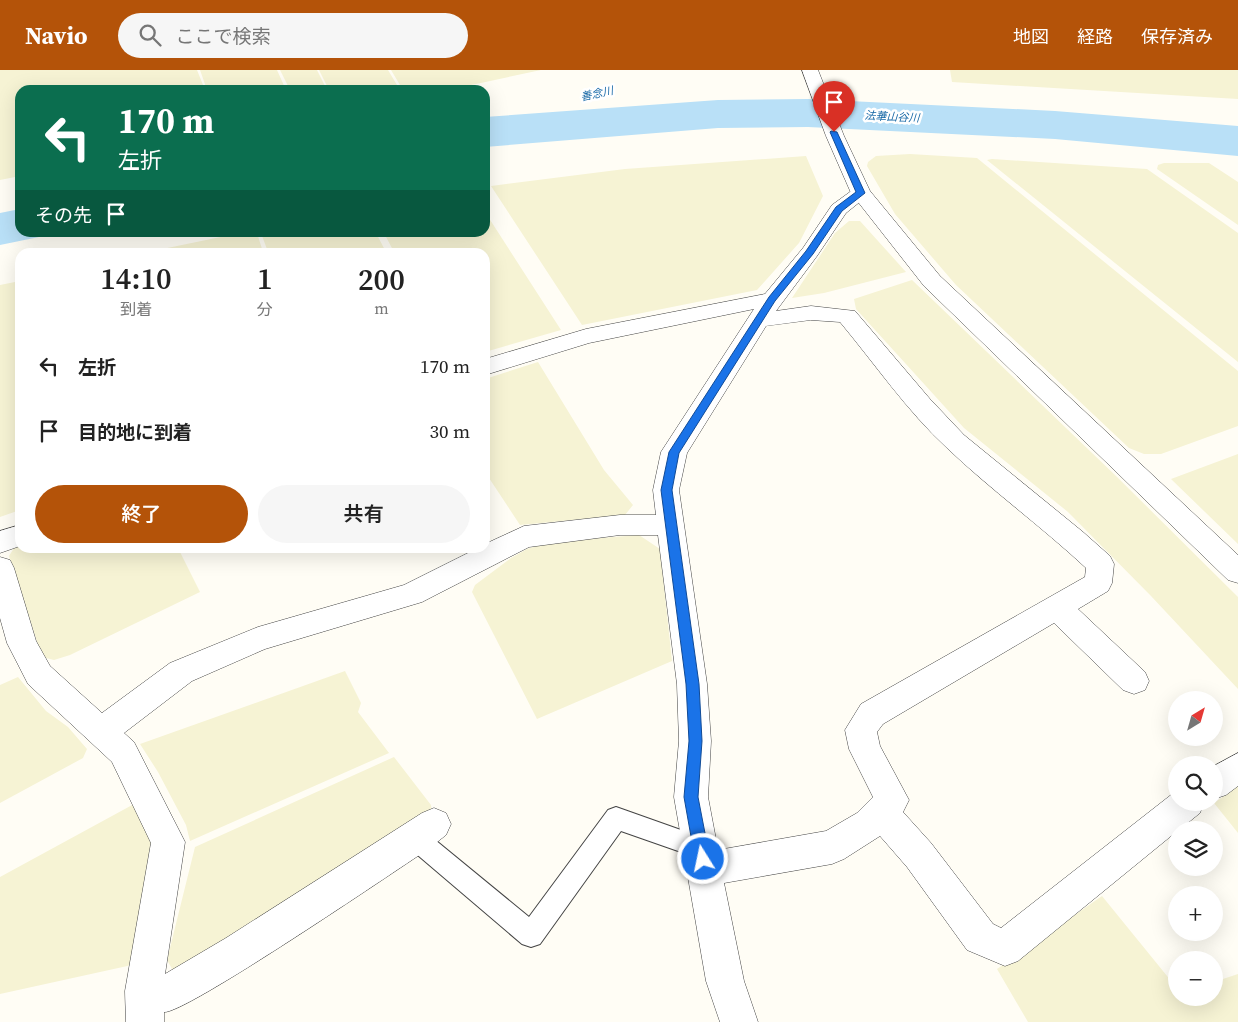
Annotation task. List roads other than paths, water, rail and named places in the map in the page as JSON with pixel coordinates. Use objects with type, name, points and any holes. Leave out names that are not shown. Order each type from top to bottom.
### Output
[{"type":"street","points":[[810,70],[860,193],[932,280],[1238,572]]},
{"type":"street","points":[[739,1022],[725,981],[691,797],[695,741],[692,684],[666,490],[674,452],[766,310],[810,252],[838,209],[860,193]]},
{"type":"street","points":[[490,365],[586,336],[766,310],[847,316],[921,405],[955,441],[1074,539],[1100,564],[1098,583],[872,714],[861,730],[865,749],[892,800],[869,824],[832,847],[703,859]]},
{"type":"street","points":[[101,732],[181,672],[258,639],[412,594],[524,537],[620,525],[670,525]]},
{"type":"street","points":[[0,542],[15,537]]},
{"type":"street","points":[[0,568],[22,643],[39,675],[123,752],[168,842],[144,1007]]},
{"type":"street","points":[[1057,607],[1134,681]]},
{"type":"street","points":[[1223,778],[1238,768]]},
{"type":"street","points":[[880,812],[919,855],[980,937],[1005,948],[1177,811]]},
{"type":"street","points":[[144,1007],[239,951],[425,831]]},
{"type":"lane","points":[[425,831],[531,935],[616,818],[703,859]]},
{"type":"waterway","name":"法華山谷川","points":[[490,132],[718,114],[808,113],[1055,125],[1238,141]]},
{"type":"waterway","name":"法華山谷川","points":[[0,229],[15,226]]},
{"type":"water label","name":"善念川","points":[[597,94]]}]
